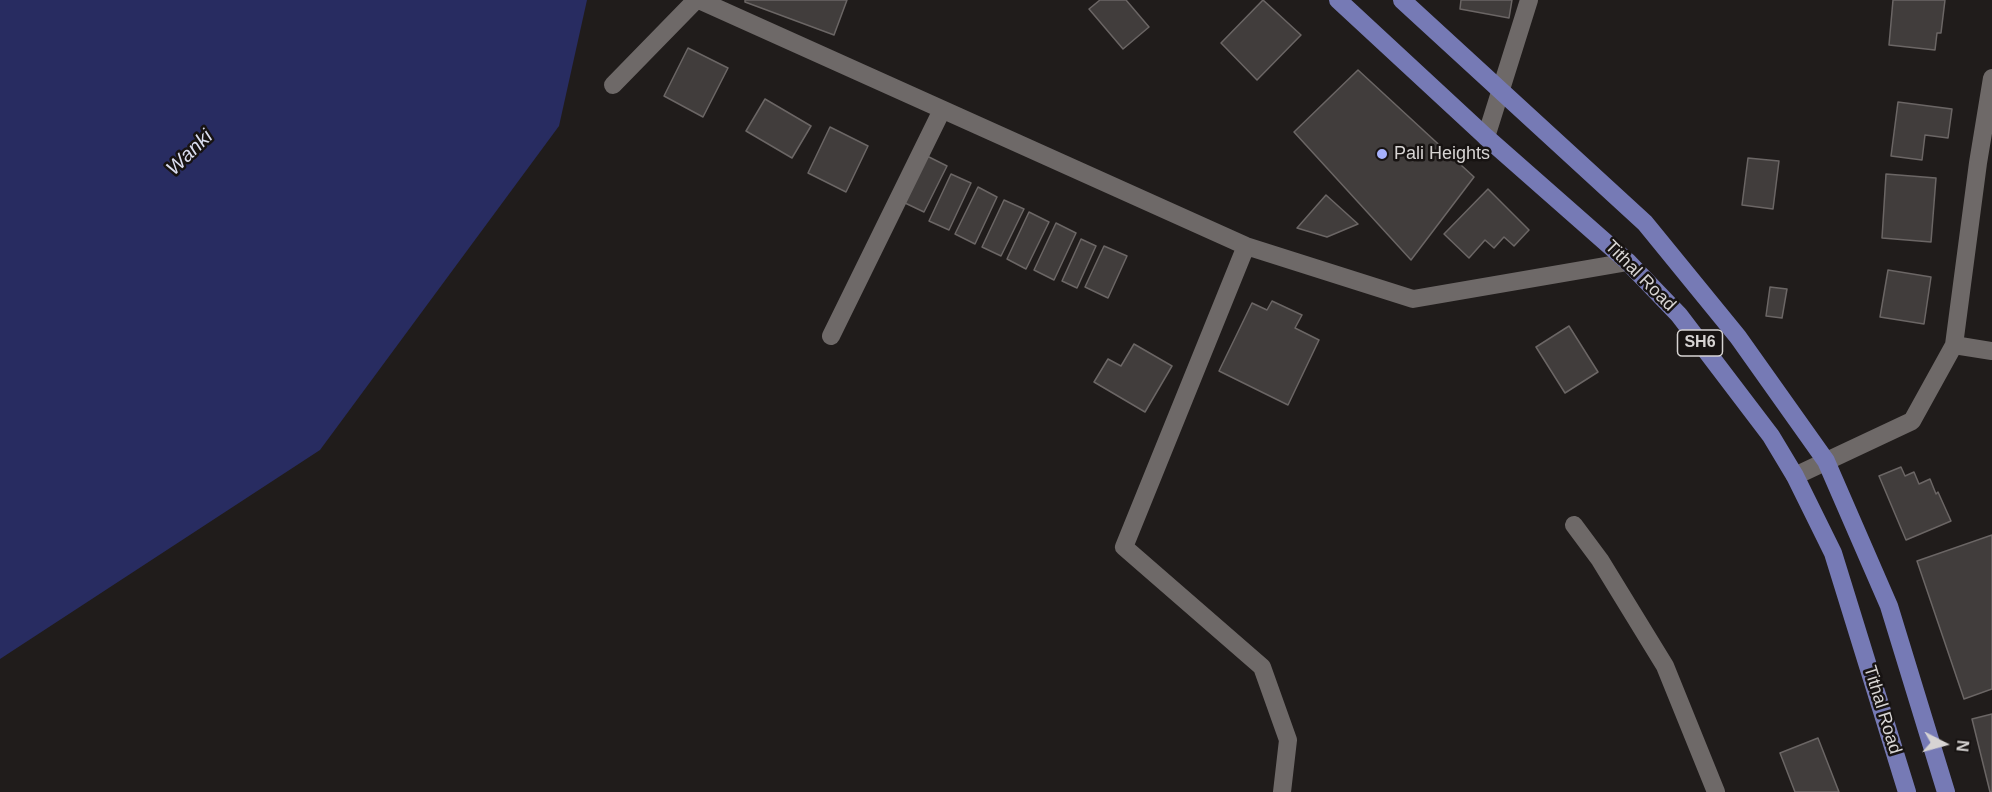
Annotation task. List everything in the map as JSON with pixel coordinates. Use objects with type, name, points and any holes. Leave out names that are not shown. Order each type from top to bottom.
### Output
[{"type":"main road","name":"Tithal Road","points":[[1338,0],[1486,137],[1628,261],[1679,315],[1772,436],[1795,476],[1833,553],[1907,792]]},
{"type":"main road","points":[[1402,0],[1645,222],[1738,337],[1826,461],[1889,606],[1947,792]]},
{"type":"street","points":[[613,85],[697,0],[1245,246],[1413,299],[1628,261]]},
{"type":"street","points":[[1486,137],[1529,0]]},
{"type":"street","points":[[1795,476],[1912,421],[1954,345],[1985,164],[1992,78]]},
{"type":"street","points":[[831,336],[942,110]]},
{"type":"street","points":[[1245,246],[1124,547],[1262,667],[1288,740],[1282,792]]},
{"type":"street","points":[[1954,345],[1992,351]]},
{"type":"street","points":[[1574,525],[1600,560],[1665,666],[1716,792]]},
{"type":"water","name":"Wanki","points":[[0,0],[587,0],[559,126],[320,450],[0,659]]},
{"type":"building","points":[[745,0],[847,0],[834,35],[745,2]]},
{"type":"building","points":[[1100,0],[1126,0],[1149,27],[1123,49],[1089,9]]},
{"type":"building","points":[[1263,0],[1301,35],[1257,80],[1221,43]]},
{"type":"building","points":[[1461,0],[1512,0],[1509,18],[1460,9]]},
{"type":"building","points":[[1893,0],[1945,0],[1941,33],[1937,33],[1935,50],[1889,45]]},
{"type":"building","points":[[688,48],[728,68],[703,117],[664,96]]},
{"type":"building","name":"Pali Heights","points":[[1358,70],[1474,177],[1411,260],[1294,132]]},
{"type":"building","points":[[765,99],[811,126],[792,158],[746,131]]},
{"type":"building","points":[[1898,102],[1952,109],[1948,138],[1925,135],[1922,160],[1891,156]]},
{"type":"building","points":[[830,127],[868,146],[846,192],[808,173]]},
{"type":"building","points":[[927,156],[947,166],[924,212],[905,203]]},
{"type":"building","points":[[1748,158],[1779,161],[1773,209],[1742,205]]},
{"type":"building","points":[[951,174],[971,183],[949,230],[929,221]]},
{"type":"building","points":[[1886,174],[1936,178],[1931,242],[1882,238]]},
{"type":"building","points":[[978,187],[997,197],[975,244],[955,234]]},
{"type":"building","points":[[1488,189],[1529,230],[1514,246],[1504,237],[1494,248],[1485,240],[1469,258],[1444,234]]},
{"type":"building","points":[[1326,195],[1358,224],[1327,237],[1297,228]]},
{"type":"building","points":[[1004,200],[1024,209],[1001,256],[982,247]]},
{"type":"building","points":[[1029,212],[1049,222],[1026,269],[1007,259]]},
{"type":"building","points":[[1056,223],[1076,233],[1054,280],[1034,270]]},
{"type":"building","points":[[1081,239],[1096,246],[1077,288],[1062,281]]},
{"type":"building","points":[[1104,246],[1127,256],[1108,298],[1085,287]]},
{"type":"building","points":[[1888,270],[1931,277],[1924,324],[1880,317]]},
{"type":"building","points":[[1770,287],[1787,289],[1782,318],[1766,316]]},
{"type":"building","points":[[1272,301],[1302,315],[1295,328],[1319,340],[1288,405],[1219,371],[1252,303],[1267,310]]},
{"type":"building","points":[[1569,326],[1598,372],[1565,393],[1536,347]]},
{"type":"building","points":[[1134,344],[1172,366],[1145,412],[1094,382],[1108,359],[1121,366]]},
{"type":"building","points":[[1901,467],[1905,476],[1914,472],[1919,484],[1930,479],[1951,521],[1906,540],[1879,476]]},
{"type":"building","points":[[1992,535],[1992,689],[1964,699],[1917,561]]},
{"type":"building","points":[[1992,714],[1992,792],[1990,792],[1972,719]]},
{"type":"building","points":[[1818,738],[1839,792],[1795,792],[1780,753]]},
{"type":"place","name":"Pali Heights","points":[[1382,154]]}]
